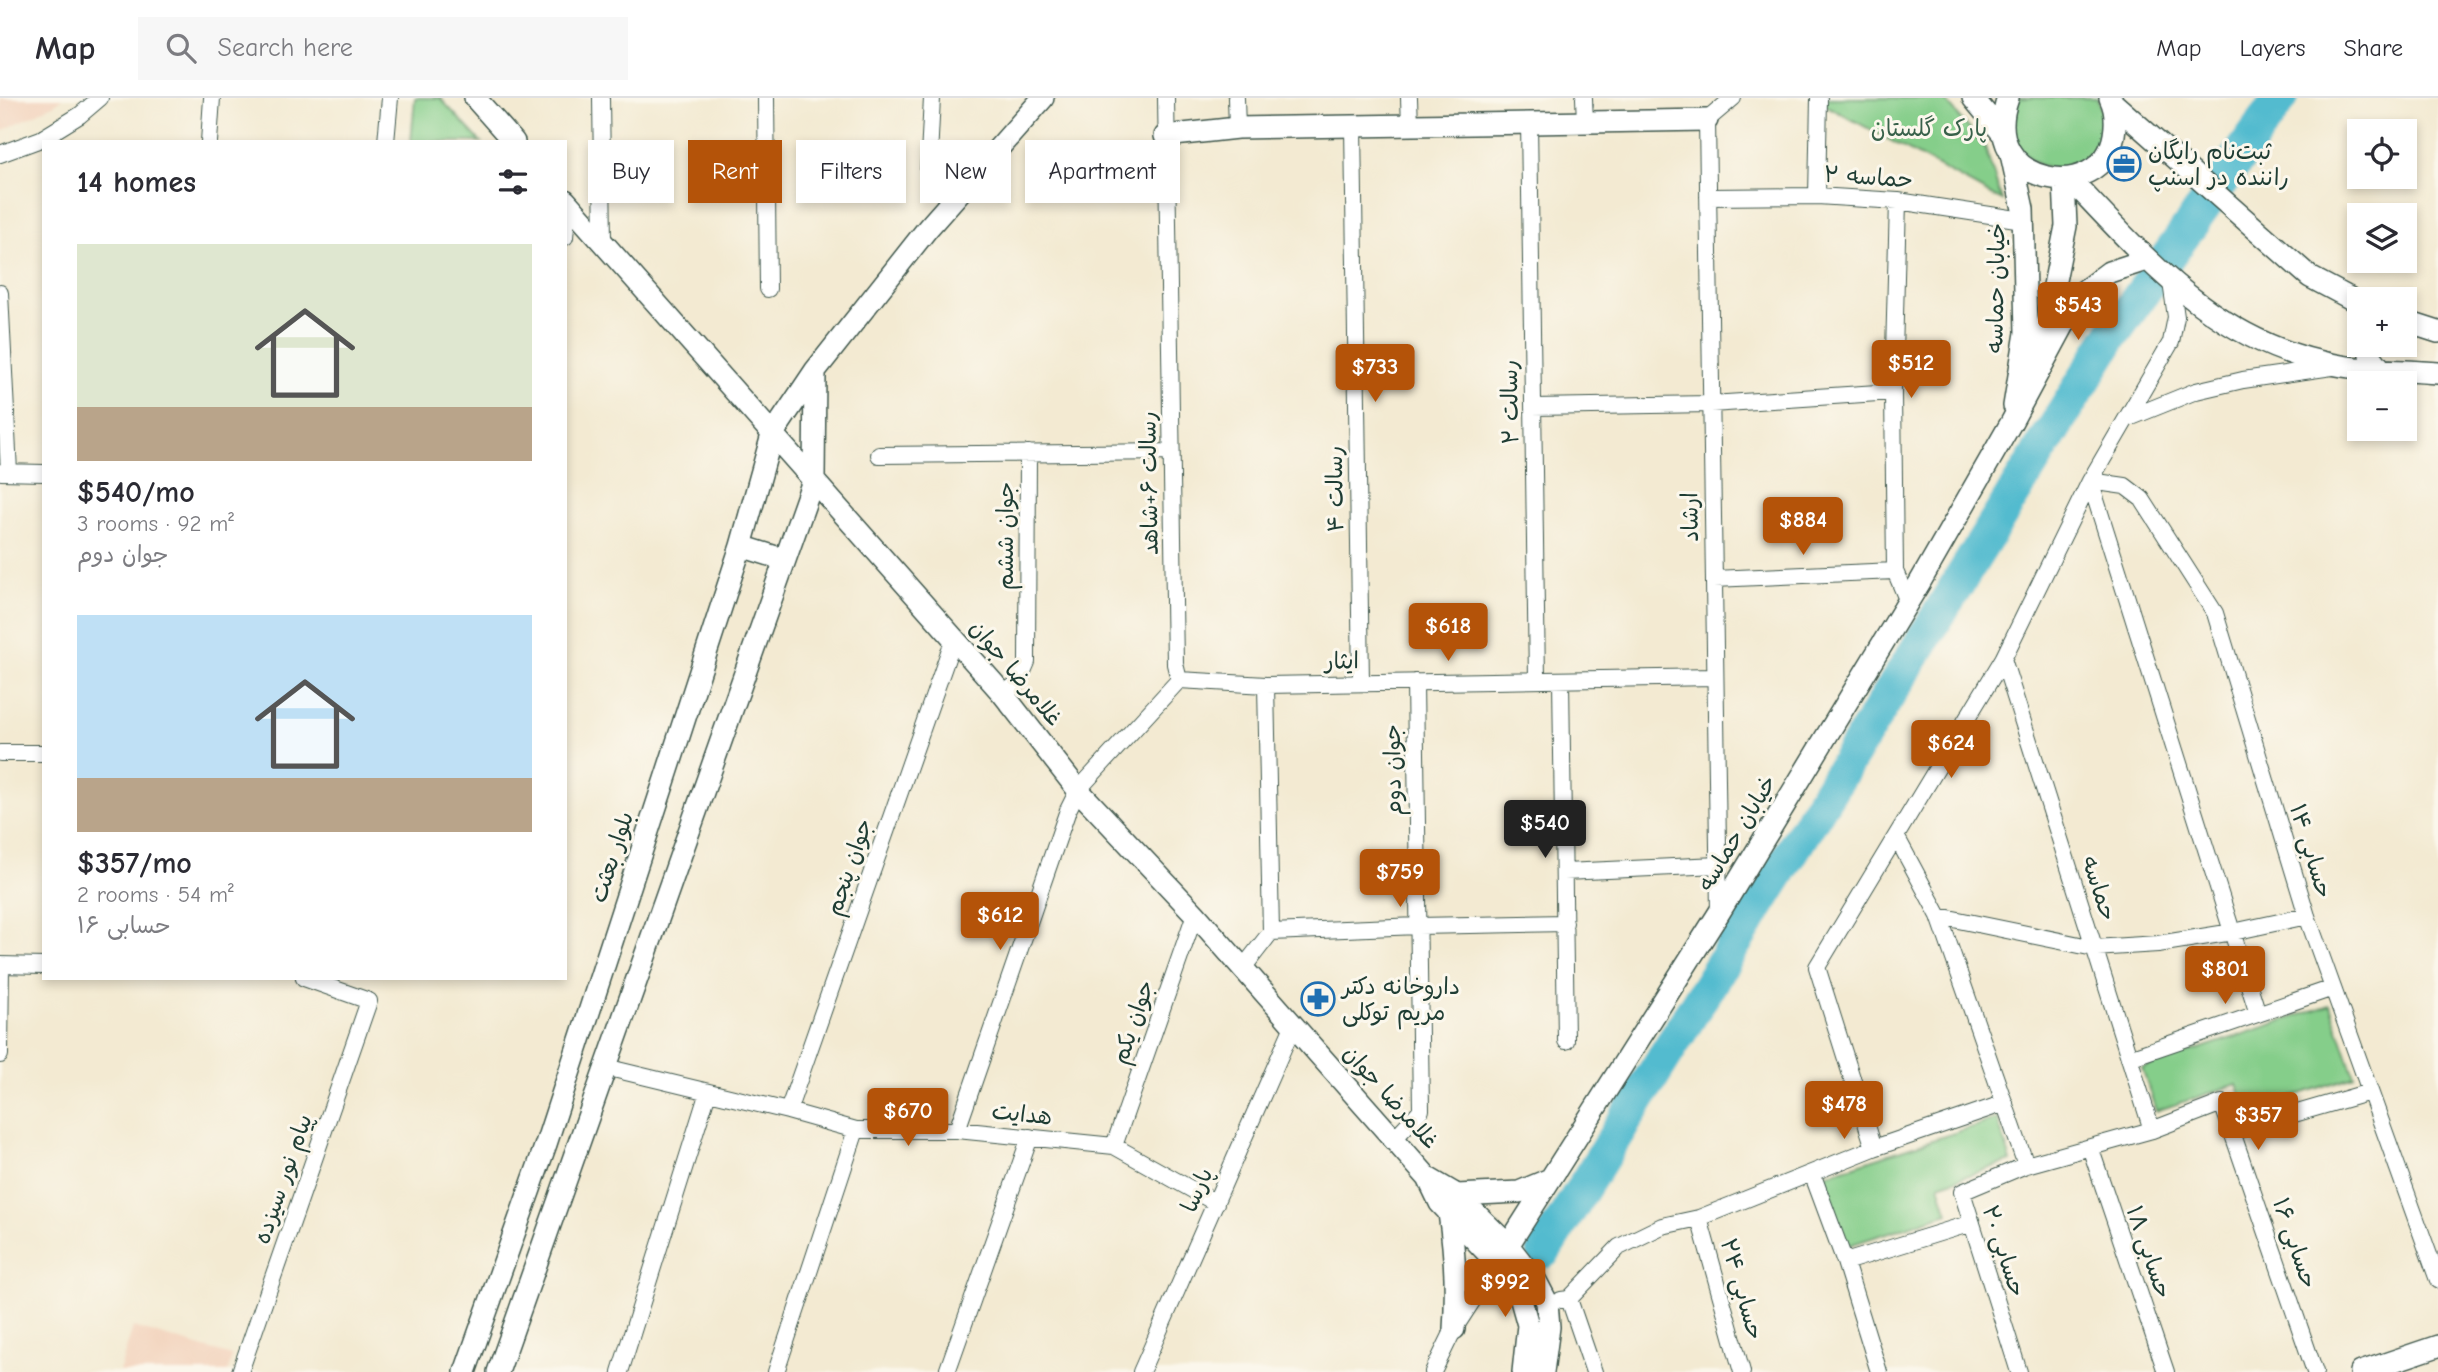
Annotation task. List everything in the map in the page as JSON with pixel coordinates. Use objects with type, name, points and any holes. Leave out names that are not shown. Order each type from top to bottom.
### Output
[{"type":"main road","points":[[475,98],[512,140]]},
{"type":"main road","name":"بلوار بعثت","points":[[466,1372],[538,1168],[741,546],[772,435],[815,371],[928,228],[1043,98]]},
{"type":"main road","points":[[1973,98],[2003,134]]},
{"type":"main road","points":[[2003,134],[2002,114],[2008,98]]},
{"type":"main road","points":[[2011,155],[2025,169],[2044,178],[2067,179],[2088,172],[2103,159],[2113,142],[2116,122],[2111,100]]},
{"type":"main road","points":[[2111,100],[2310,277],[2347,297]]},
{"type":"main road","points":[[1165,136],[1237,128],[1707,120]]},
{"type":"main road","name":"خیابان حماسه","points":[[2003,134],[2011,155],[2023,209],[2026,333],[2011,423]]},
{"type":"main road","points":[[2067,179],[2146,260],[2230,326],[2283,351],[2342,366],[2438,373]]},
{"type":"main road","name":"خیابان حماسه","points":[[1503,1254],[1719,913],[1908,602],[2011,423],[2044,335],[2066,226],[2067,179]]},
{"type":"main road","name":"غلامرضا جوان","points":[[567,202],[1003,694],[1078,790],[1195,914],[1393,1140],[1503,1254]]},
{"type":"main road","points":[[2011,423],[2081,293],[2109,272],[2146,260]]},
{"type":"main road","points":[[2417,325],[2438,332]]},
{"type":"main road","points":[[2372,357],[2380,368]]},
{"type":"main road","points":[[498,1372],[814,478],[815,371]]},
{"type":"main road","points":[[741,546],[776,556],[783,564]]},
{"type":"main road","points":[[538,1168],[566,1177]]},
{"type":"main road","points":[[1454,1329],[1457,1292],[1453,1204],[1519,1192],[1550,1179]]},
{"type":"main road","points":[[1503,1254],[1536,1281],[1547,1302],[1549,1327],[1543,1372]]},
{"type":"main road","points":[[1503,1254],[1519,1293],[1528,1325],[1523,1372]]},
{"type":"main road","points":[[2361,1372],[2388,1368],[2438,1346]]},
{"type":"street","points":[[0,154],[41,139],[80,115],[100,98]]},
{"type":"street","points":[[209,140],[212,98]]},
{"type":"street","points":[[386,140],[390,98]]},
{"type":"street","points":[[601,98],[603,242]]},
{"type":"street","points":[[766,98],[768,289]]},
{"type":"street","points":[[930,140],[932,98]]},
{"type":"street","name":"رسالت ۶+شاهد","points":[[1166,98],[1175,664],[1179,680]]},
{"type":"street","points":[[1236,98],[1237,128]]},
{"type":"street","points":[[1409,98],[1410,125]]},
{"type":"street","points":[[1584,98],[1585,122]]},
{"type":"street","points":[[1707,120],[1732,98]]},
{"type":"street","points":[[1817,196],[1819,98]]},
{"type":"street","name":"ارشاد","points":[[1707,120],[1719,913]]},
{"type":"street","name":"رسالت ۲","points":[[1529,122],[1537,680]]},
{"type":"street","name":"رسالت ۴","points":[[1353,126],[1361,683]]},
{"type":"street","name":"حماسه ۲","points":[[1708,197],[1817,196],[1898,201],[2023,220]]},
{"type":"street","points":[[1898,201],[1893,392],[1895,571],[1908,602]]},
{"type":"street","points":[[1874,1148],[1817,967],[2003,659],[2090,481],[2171,342],[2176,317],[2171,282]]},
{"type":"street","points":[[0,293],[5,472],[42,473]]},
{"type":"street","points":[[2129,418],[2196,391],[2243,380],[2342,366]]},
{"type":"street","points":[[1533,407],[1711,404],[1893,392]]},
{"type":"street","points":[[879,455],[1171,452]]},
{"type":"street","name":"جوان ششم","points":[[1003,694],[1018,683],[1027,662],[1028,453]]},
{"type":"street","points":[[2090,481],[2258,1014]]},
{"type":"street","name":"حسابی ۱۴","points":[[2090,481],[2125,486],[2142,499],[2216,613],[2306,916],[2438,1280]]},
{"type":"street","points":[[1714,579],[1895,571]]},
{"type":"street","name":"جوان پنجم","points":[[788,1111],[954,638]]},
{"type":"street","name":"حماسه","points":[[2003,659],[2152,1130]]},
{"type":"street","name":"ایثار","points":[[1179,680],[1266,685],[1715,677]]},
{"type":"street","points":[[957,1130],[1068,810],[1078,790],[1179,680]]},
{"type":"street","points":[[1561,680],[1566,1041]]},
{"type":"street","name":"جوان دوم","points":[[1393,1140],[1421,1110],[1415,682]]},
{"type":"street","points":[[1242,968],[1271,932],[1266,685]]},
{"type":"street","points":[[0,753],[42,753]]},
{"type":"street","points":[[1896,836],[1939,916],[2026,1165]]},
{"type":"street","points":[[1564,872],[1718,864]]},
{"type":"street","name":"جوان یکم","points":[[1114,1146],[1195,914]]},
{"type":"street","points":[[1939,916],[2094,948],[2158,944],[2306,916]]},
{"type":"street","points":[[1271,932],[1564,923]]},
{"type":"street","points":[[0,1055],[1,965],[42,966]]},
{"type":"street","name":"پیام نور سیزده","points":[[240,1372],[369,1001],[310,980]]},
{"type":"street","points":[[2129,1058],[2333,988]]},
{"type":"street","name":"پارسا","points":[[1141,1372],[1293,1026]]},
{"type":"street","name":"هدایت","points":[[605,1068],[788,1111],[856,1130],[957,1130],[1114,1146],[1216,1203]]},
{"type":"street","points":[[620,1372],[708,1092]]},
{"type":"street","points":[[2232,1132],[2370,1092]]},
{"type":"street","points":[[1547,1302],[1569,1299],[1619,1247],[1662,1226],[1699,1219],[1874,1148],[2005,1103]]},
{"type":"street","name":"حسابی ۱۶","points":[[2090,1147],[2152,1130],[2222,1103],[2315,1372]]},
{"type":"street","points":[[776,1372],[856,1130]]},
{"type":"street","points":[[947,1372],[1030,1137]]},
{"type":"street","name":"حسابی ۲۰","points":[[2019,1372],[1962,1192],[2026,1165],[2090,1147]]},
{"type":"street","name":"حسابی ۱۸","points":[[2090,1147],[2166,1372]]},
{"type":"street","points":[[1812,1174],[1845,1262],[1879,1372]]},
{"type":"street","name":"حسابی ۲۴","points":[[1699,1219],[1742,1372]]},
{"type":"street","points":[[1845,1262],[1972,1223]]},
{"type":"street","points":[[1433,1372],[1454,1329],[1503,1254]]},
{"type":"street","points":[[1569,1299],[1594,1372]]},
{"type":"shaded area","points":[[0,98],[63,98],[0,132]]},
{"type":"shaded area","points":[[133,1327],[232,1356],[228,1372],[119,1372]]},
{"type":"green space","points":[[415,98],[440,98],[479,140],[411,140]]},
{"type":"green space","name":"پارک گلستان","points":[[1818,98],[1943,98],[1985,147],[2002,201],[1825,105]]},
{"type":"green space","points":[[2017,98],[2097,98],[2102,117],[2101,134],[2095,149],[2084,160],[2071,167],[2056,169],[2040,165],[2024,154],[2013,136],[2011,126]]},
{"type":"green space","points":[[2330,1005],[2354,1076],[2247,1112],[2237,1084],[2156,1111],[2142,1068]]},
{"type":"green space","points":[[1997,1119],[2011,1161],[1939,1185],[1948,1213],[1844,1247],[1821,1176]]},
{"type":"waterway","points":[[1544,1251],[2110,338],[2281,98]]},
{"type":"place","name":"ثبت‌نام رایگان راننده در اسنپ","points":[[2124,164]]},
{"type":"place","name":"داروخانه دکتر مریم توکلی","points":[[1318,999]]}]
